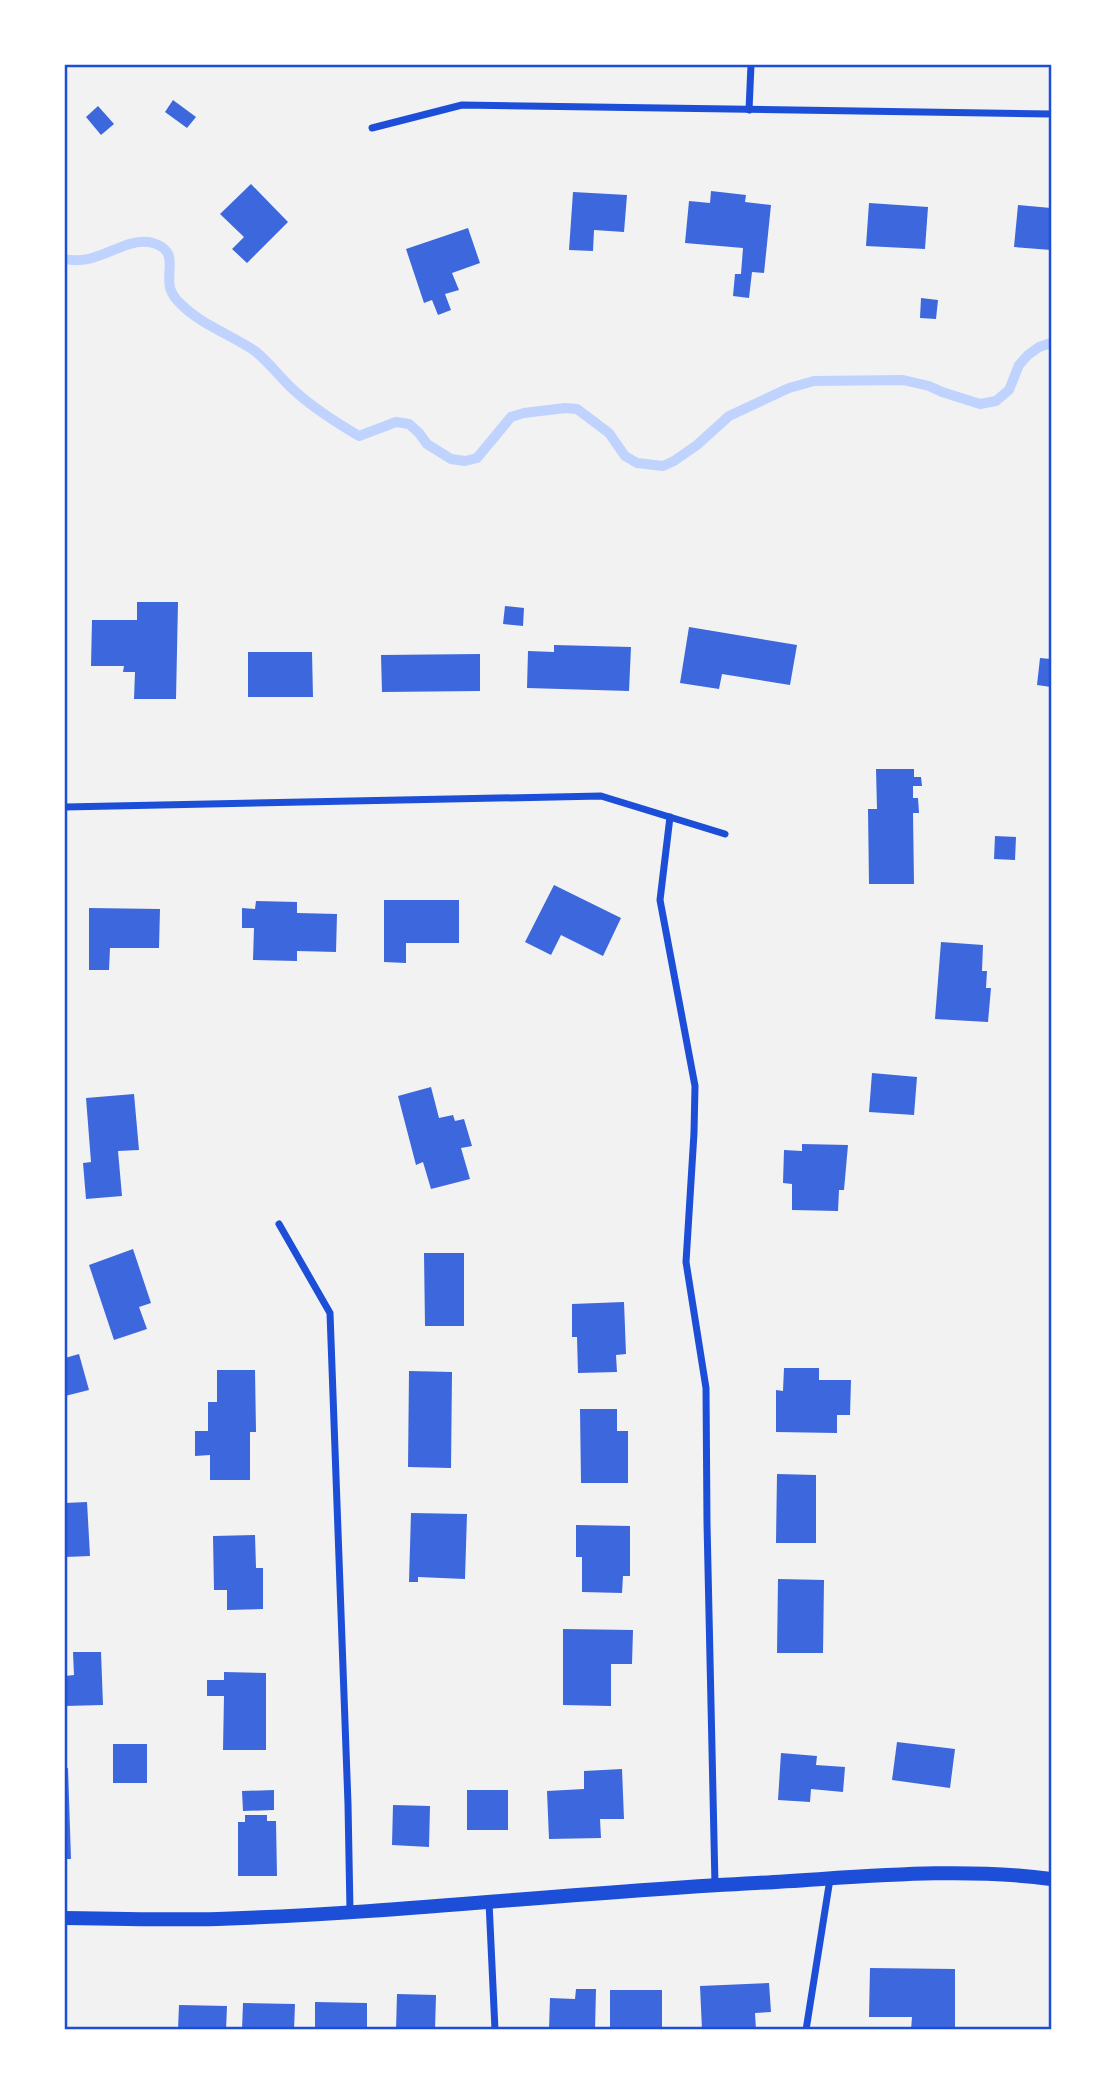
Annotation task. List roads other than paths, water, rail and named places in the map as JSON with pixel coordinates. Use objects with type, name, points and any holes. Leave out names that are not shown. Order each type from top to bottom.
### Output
[{"type":"main road","points":[[65,1918],[218,1919],[830,1879],[976,1874],[1051,1879]]},
{"type":"street","points":[[749,110],[751,65]]},
{"type":"street","points":[[372,128],[461,106],[1051,114]]},
{"type":"street","points":[[65,807],[601,796],[725,834]]},
{"type":"street","points":[[670,817],[660,900],[695,1086],[686,1262],[706,1388],[715,1885]]},
{"type":"street","points":[[279,1224],[330,1313],[350,1911]]},
{"type":"street","points":[[806,2030],[830,1879]]},
{"type":"street","points":[[489,1901],[495,2030]]},
{"type":"waterway","points":[[65,259],[89,259],[132,243],[153,243],[161,246],[169,256],[170,288],[178,302],[197,318],[255,351],[292,388],[319,410],[359,436],[396,422],[409,424],[427,444],[451,459],[465,461],[477,458],[511,417],[565,408],[577,409],[609,433],[625,456],[637,463],[663,466],[697,445],[729,416],[789,388],[814,381],[903,380],[980,404],[996,401],[1009,390],[1019,365],[1028,355],[1051,343]]}]
